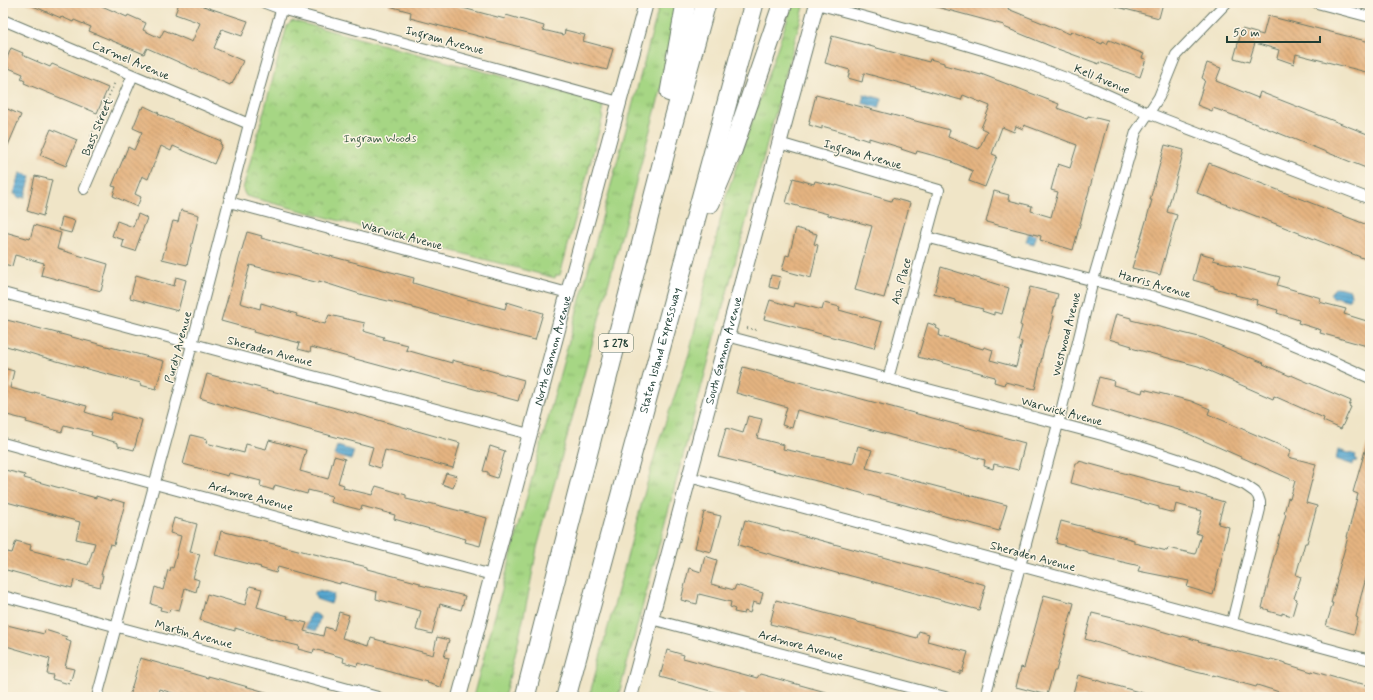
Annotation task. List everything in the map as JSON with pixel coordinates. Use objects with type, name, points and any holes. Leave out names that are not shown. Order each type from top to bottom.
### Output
[{"type":"highway","points":[[668,141],[668,98],[686,3]]},
{"type":"highway","name":"I 278","points":[[525,697],[668,141],[706,3]]},
{"type":"highway","name":"Staten Island Expressway","points":[[566,697],[754,3]]},
{"type":"highway","points":[[681,272],[732,151],[783,3]]},
{"type":"main road","name":"North Gannon Avenue","points":[[459,697],[646,3]]},
{"type":"main road","name":"South Gannon Avenue","points":[[630,697],[817,3]]},
{"type":"street","name":"Ingram Avenue","points":[[265,3],[282,6],[619,102]]},
{"type":"street","name":"Kell Avenue","points":[[817,3],[939,36],[1023,62],[1090,87],[1148,113],[1370,199]]},
{"type":"street","name":"Westwood Avenue","points":[[985,697],[1058,424],[1093,280],[1136,132],[1159,97],[1176,55],[1226,3]]},
{"type":"street","points":[[1317,3],[1370,16]]},
{"type":"street","name":"Purdy Avenue","points":[[97,697],[155,484],[249,124],[282,6]]},
{"type":"street","name":"Carmel Avenue","points":[[3,20],[249,124]]},
{"type":"street","name":"Bass Street","points":[[84,190],[133,75]]},
{"type":"street","name":"Ingram Avenue","points":[[779,143],[939,190]]},
{"type":"street","name":"Ash Place","points":[[888,379],[939,190]]},
{"type":"street","name":"Warwick Avenue","points":[[229,202],[568,293]]},
{"type":"street","name":"Harris Avenue","points":[[926,237],[1093,280],[1207,313],[1258,330],[1370,378]]},
{"type":"street","name":"Sheraden Avenue","points":[[3,293],[530,434]]},
{"type":"street","name":"Warwick Avenue","points":[[727,336],[1102,435],[1199,466],[1245,485],[1255,492],[1260,502],[1260,509],[1232,622]]},
{"type":"street","name":"Ardmore Avenue","points":[[3,443],[492,575]]},
{"type":"street","name":"Sheraden Avenue","points":[[689,477],[1370,660]]},
{"type":"street","name":"Martin Avenue","points":[[3,596],[378,697]]},
{"type":"street","name":"Ardmore Avenue","points":[[651,618],[945,697]]},
{"type":"path","points":[[91,136],[115,82]]},
{"type":"path","points":[[747,328],[756,330]]},
{"type":"green space","points":[[660,3],[681,3],[662,86],[537,548],[509,679],[504,697],[473,697]]},
{"type":"green space","points":[[793,3],[805,3],[618,697],[589,697],[657,447],[689,354],[726,196]]},
{"type":"green space","name":"Ingram Woods","points":[[294,21],[594,101],[603,106],[603,116],[560,275],[556,275],[555,278],[246,196],[243,190],[244,185],[287,26]]},
{"type":"water","points":[[864,94],[882,99],[879,108],[862,103]]},
{"type":"water","points":[[20,173],[31,176],[25,197],[21,198],[14,194]]},
{"type":"water","points":[[1031,224],[1039,227],[1034,244],[1026,242]]},
{"type":"water","points":[[1337,287],[1350,290],[1350,298],[1347,300],[1336,297],[1334,299],[1330,294]]},
{"type":"water","points":[[337,446],[354,451],[351,460],[334,455]]},
{"type":"water","points":[[1338,450],[1356,455],[1356,462],[1354,461],[1353,465],[1336,459]]},
{"type":"water","points":[[319,590],[334,594],[331,604],[316,599],[316,596],[314,595],[316,591],[318,592]]},
{"type":"water","points":[[313,613],[320,617],[316,631],[306,628],[310,614],[312,615]]},
{"type":"building","points":[[26,3],[95,3],[127,17],[128,15],[146,23],[143,30],[160,38],[164,30],[192,42],[200,23],[175,14],[179,3],[194,3],[248,21],[242,36],[222,29],[214,48],[243,61],[232,84],[231,83],[230,85],[147,48],[144,54],[89,31],[91,27],[74,20],[73,22],[62,17],[61,18]]},
{"type":"building","points":[[390,3],[455,3],[455,6],[505,19],[506,15],[544,26],[543,30],[564,35],[565,30],[585,35],[583,41],[613,49],[607,70],[410,18],[411,12],[389,6]]},
{"type":"building","points":[[934,3],[1010,3],[1008,9],[1070,34],[1071,31],[1102,44],[1103,42],[1107,44],[1109,40],[1144,54],[1142,58],[1146,59],[1140,77],[1055,48],[1004,27],[1004,25],[933,6]]},
{"type":"building","points":[[1114,3],[1163,3],[1159,18],[1114,6]]},
{"type":"building","points":[[1268,16],[1370,42],[1370,73],[1296,54],[1294,64],[1277,58],[1279,50],[1255,43],[1249,62],[1234,58],[1242,29],[1263,35]]},
{"type":"building","points":[[832,36],[929,62],[930,59],[944,63],[944,65],[981,74],[1059,104],[1057,108],[1087,119],[1088,116],[1108,121],[1073,250],[1040,240],[1041,236],[986,222],[994,191],[1009,195],[1008,200],[1032,206],[1031,211],[1051,217],[1058,192],[1051,190],[1058,164],[1070,168],[1077,145],[1024,125],[1023,129],[1016,126],[1014,132],[1002,127],[992,154],[997,156],[985,187],[969,181],[973,171],[952,162],[953,161],[917,151],[916,154],[869,138],[869,141],[822,126],[822,129],[809,125],[816,95],[950,130],[948,137],[979,149],[987,131],[981,128],[990,106],[963,95],[961,100],[864,73],[862,82],[848,78],[850,70],[825,63]]},
{"type":"building","points":[[11,48],[23,53],[22,55],[50,67],[52,64],[108,88],[97,113],[24,83],[25,81],[21,79],[23,74],[4,66]]},
{"type":"building","points":[[1207,63],[1221,68],[1216,81],[1258,98],[1260,92],[1370,135],[1370,158],[1366,168],[1241,118],[1213,108],[1212,111],[1197,105],[1205,80],[1202,78]]},
{"type":"building","points":[[144,106],[159,113],[158,114],[221,141],[220,144],[222,145],[214,164],[173,146],[171,151],[161,146],[148,179],[142,176],[135,194],[141,197],[137,207],[113,196],[116,187],[112,186],[128,147],[134,150],[142,132],[133,128],[141,108],[143,109]]},
{"type":"building","points":[[3,107],[21,115],[3,157]]},
{"type":"building","points":[[51,129],[77,140],[66,166],[40,155]]},
{"type":"building","points":[[1165,145],[1184,150],[1167,212],[1177,215],[1160,275],[1132,268],[1152,200],[1150,200]]},
{"type":"building","points":[[1209,163],[1370,226],[1370,255],[1368,260],[1197,193]]},
{"type":"building","points":[[35,176],[52,180],[43,216],[27,211]]},
{"type":"building","points":[[793,178],[814,184],[815,181],[836,185],[891,201],[892,198],[910,203],[884,298],[855,290],[872,226],[786,203]]},
{"type":"building","points":[[181,210],[199,215],[187,265],[162,259],[173,221],[178,222]]},
{"type":"building","points":[[138,214],[147,218],[135,251],[122,247],[124,240],[112,236],[117,221],[133,227]]},
{"type":"building","points":[[62,217],[75,221],[71,233],[59,230]]},
{"type":"building","points":[[34,225],[61,233],[57,249],[108,264],[101,291],[41,275],[44,263],[15,255],[12,266],[3,264],[3,239],[5,232],[30,239]]},
{"type":"building","points":[[796,228],[817,234],[814,244],[818,245],[811,278],[782,270],[786,255],[789,256]]},
{"type":"building","points":[[247,232],[262,236],[261,238],[414,278],[413,283],[467,299],[505,309],[507,302],[543,313],[535,340],[363,295],[319,281],[319,283],[250,265],[240,303],[260,309],[261,303],[297,314],[296,316],[325,324],[329,315],[365,323],[363,331],[384,337],[383,339],[408,345],[406,350],[452,363],[452,360],[524,380],[518,401],[401,369],[400,371],[311,347],[310,352],[298,349],[300,343],[253,332],[254,330],[221,321]]},
{"type":"building","points":[[1200,253],[1214,257],[1213,260],[1280,277],[1277,285],[1321,298],[1319,302],[1346,309],[1344,314],[1370,322],[1370,341],[1368,341],[1367,346],[1320,333],[1321,330],[1298,323],[1299,320],[1277,313],[1278,310],[1256,304],[1257,300],[1235,295],[1236,294],[1193,280]]},
{"type":"building","points":[[941,267],[1009,288],[1002,314],[994,312],[994,315],[982,311],[983,309],[955,302],[955,300],[934,294]]},
{"type":"building","points":[[136,275],[174,286],[176,277],[186,280],[178,311],[130,298]]},
{"type":"building","points":[[771,275],[781,277],[778,289],[769,287]]},
{"type":"building","points":[[1030,287],[1058,294],[1052,316],[1054,316],[1043,352],[1035,389],[1005,382],[1004,385],[994,382],[995,377],[918,357],[928,323],[937,326],[936,328],[940,330],[939,336],[983,349],[984,347],[993,350],[990,360],[1016,367],[1022,342],[1018,341],[1022,326],[1020,325]]},
{"type":"building","points":[[770,300],[794,307],[795,303],[822,310],[824,303],[840,307],[839,310],[882,322],[874,348],[764,319]]},
{"type":"building","points":[[1116,314],[1131,318],[1131,320],[1203,338],[1351,401],[1349,406],[1351,407],[1341,429],[1323,421],[1324,418],[1274,396],[1273,399],[1198,366],[1131,348],[1132,346],[1109,339]]},
{"type":"building","points":[[3,319],[164,361],[156,389],[140,385],[141,383],[3,345]]},
{"type":"building","points":[[743,367],[1025,443],[1018,470],[994,464],[993,469],[984,466],[985,460],[797,410],[792,428],[782,425],[787,407],[736,393]]},
{"type":"building","points":[[3,368],[14,371],[10,388],[34,394],[34,392],[87,406],[85,412],[110,420],[112,412],[142,420],[134,450],[118,446],[118,443],[91,435],[92,432],[64,425],[62,432],[26,422],[27,420],[3,414]]},
{"type":"building","points":[[207,374],[460,443],[453,468],[385,450],[380,468],[368,464],[373,447],[276,421],[200,398]]},
{"type":"building","points":[[1099,377],[1114,381],[1113,385],[1142,393],[1143,389],[1191,401],[1210,409],[1208,414],[1291,450],[1288,457],[1316,464],[1306,503],[1317,506],[1307,543],[1305,543],[1296,575],[1301,577],[1294,598],[1297,599],[1292,616],[1282,613],[1282,615],[1262,608],[1273,560],[1286,514],[1284,513],[1295,481],[1182,431],[1129,415],[1129,417],[1091,406]]},
{"type":"building","points":[[748,416],[762,419],[757,438],[784,445],[783,449],[853,464],[858,446],[872,450],[866,468],[1007,505],[999,531],[821,482],[718,457],[726,428],[743,433]]},
{"type":"building","points":[[191,435],[207,439],[206,443],[244,453],[246,444],[266,449],[269,440],[306,450],[300,471],[328,479],[334,456],[345,459],[338,483],[344,485],[343,488],[372,495],[376,486],[406,495],[406,499],[428,505],[429,503],[487,518],[480,546],[465,542],[466,539],[394,519],[395,515],[362,506],[361,510],[330,502],[332,496],[308,490],[307,494],[275,485],[273,490],[260,486],[261,481],[229,473],[228,476],[183,464]]},
{"type":"building","points":[[1367,444],[1370,445],[1370,564],[1356,617],[1358,618],[1354,634],[1326,626],[1333,603],[1331,603],[1336,580],[1358,494],[1353,492]]},
{"type":"building","points":[[490,446],[505,451],[497,478],[488,475],[488,472],[483,471]]},
{"type":"building","points":[[1079,461],[1181,487],[1180,489],[1224,502],[1218,524],[1229,527],[1213,595],[1187,587],[1189,581],[1138,571],[1140,566],[1088,554],[1088,552],[1056,543],[1061,521],[1134,540],[1134,543],[1167,551],[1168,548],[1195,554],[1201,535],[1196,533],[1202,511],[1176,504],[1174,513],[1159,509],[1159,507],[1071,483],[1076,463],[1079,463]]},
{"type":"building","points":[[5,470],[25,475],[24,478],[96,498],[96,496],[125,503],[114,545],[110,544],[101,575],[103,575],[100,587],[74,580],[72,588],[3,569],[3,551],[12,553],[16,541],[31,545],[30,550],[88,565],[95,543],[76,539],[80,522],[3,501],[3,476]]},
{"type":"building","points":[[446,473],[457,476],[453,488],[442,484]]},
{"type":"building","points":[[704,512],[721,516],[711,552],[695,548]]},
{"type":"building","points":[[174,518],[197,524],[190,552],[200,554],[193,578],[199,580],[196,592],[185,588],[179,611],[170,609],[169,612],[160,610],[161,607],[151,604],[155,587],[163,590],[168,570],[170,571],[171,567],[173,568],[181,536],[170,533]]},
{"type":"building","points":[[745,520],[986,585],[979,610],[840,574],[738,545]]},
{"type":"building","points":[[221,531],[367,567],[367,569],[420,583],[420,585],[465,596],[461,610],[440,604],[432,634],[416,630],[421,611],[376,599],[377,592],[340,582],[340,584],[278,567],[276,573],[260,568],[261,567],[215,555]]},
{"type":"building","points":[[705,556],[717,560],[711,584],[734,590],[736,585],[763,593],[760,604],[753,602],[750,613],[745,611],[744,614],[734,612],[735,609],[730,607],[731,602],[699,594],[697,604],[681,600],[689,568],[701,572]]},
{"type":"building","points":[[250,586],[262,589],[257,607],[288,616],[287,618],[307,623],[304,631],[323,636],[325,627],[334,630],[339,612],[349,615],[342,638],[369,646],[371,638],[433,655],[437,637],[449,640],[444,657],[449,658],[441,687],[358,663],[357,666],[343,662],[344,658],[314,649],[313,653],[298,649],[299,646],[265,638],[235,628],[235,631],[200,620],[207,594],[245,605]]},
{"type":"building","points":[[1044,595],[1074,603],[1056,671],[1054,671],[1047,695],[1016,687],[1021,667],[1024,668]]},
{"type":"building","points":[[776,600],[917,638],[919,631],[929,634],[927,641],[968,652],[962,672],[960,671],[960,674],[830,638],[770,624]]},
{"type":"building","points":[[1092,613],[1182,637],[1183,636],[1199,641],[1198,642],[1286,663],[1353,683],[1370,686],[1370,697],[1295,697],[1257,685],[1256,687],[1213,675],[1196,672],[1085,639]]},
{"type":"building","points":[[7,625],[44,634],[45,630],[67,637],[66,640],[71,642],[65,667],[74,669],[69,684],[52,679],[53,675],[47,674],[50,659],[3,645]]},
{"type":"building","points":[[667,650],[684,655],[683,658],[757,678],[760,674],[833,694],[832,697],[754,697],[740,693],[739,697],[732,697],[660,677]]},
{"type":"building","points":[[140,658],[208,678],[208,676],[273,694],[272,697],[179,697],[179,695],[159,689],[157,697],[129,697]]},
{"type":"building","points":[[1078,675],[1146,694],[1145,697],[1072,697]]}]
